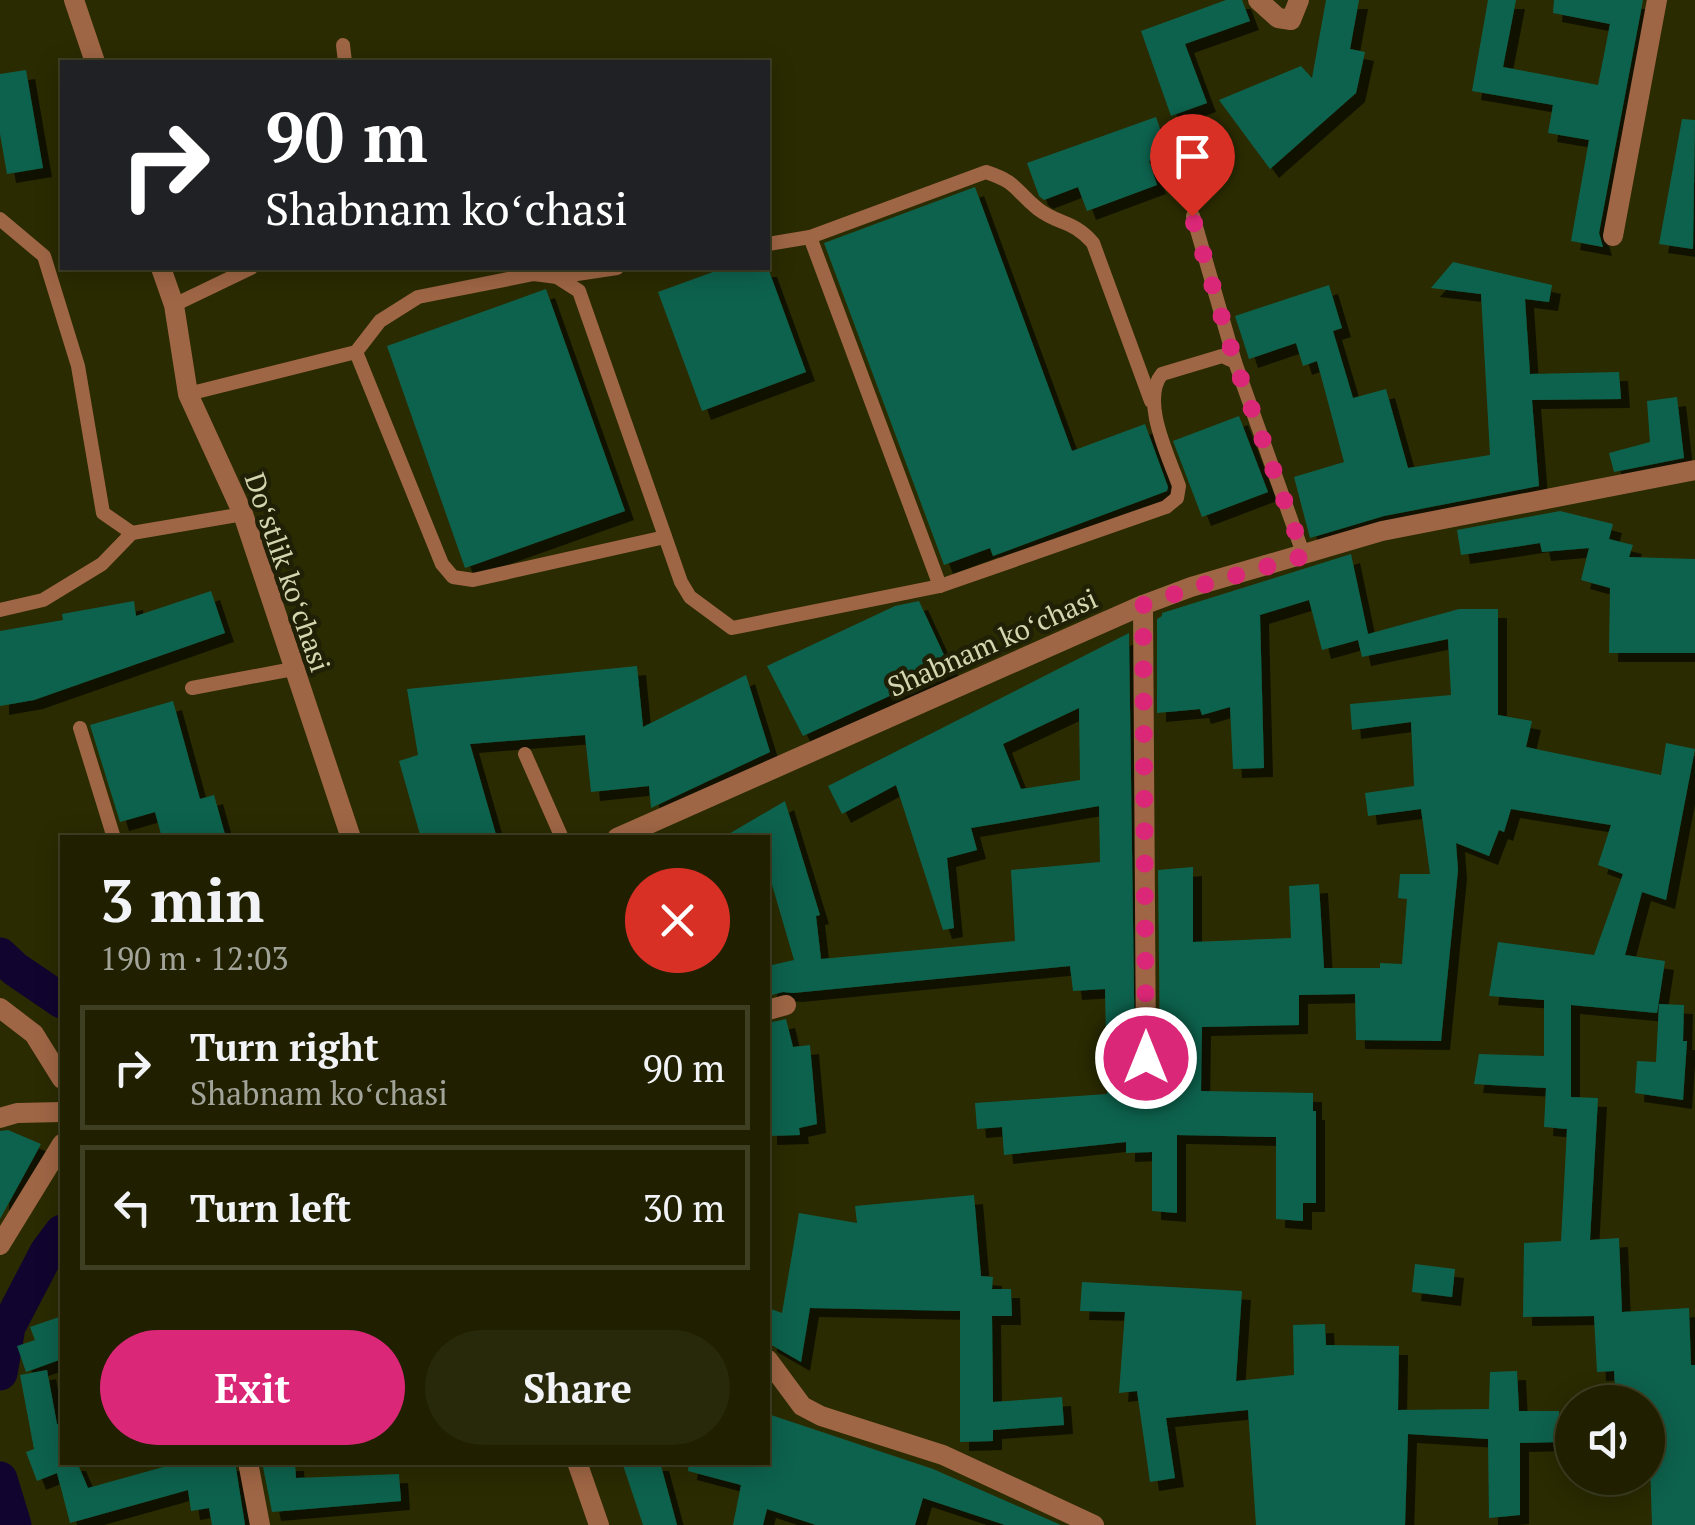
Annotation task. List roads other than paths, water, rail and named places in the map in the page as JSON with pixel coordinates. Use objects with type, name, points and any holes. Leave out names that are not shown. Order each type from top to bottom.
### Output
[{"type":"street","points":[[74,0],[94,60]]},
{"type":"street","points":[[1258,0],[1278,18],[1295,10]]},
{"type":"street","points":[[1613,236],[1657,0]]},
{"type":"street","name":"Doʻstlik koʻchasi","points":[[163,270],[174,305],[188,394],[243,514],[350,835]]},
{"type":"street","name":"Shabnam koʻchasi","points":[[624,835],[1143,605],[1192,588],[1382,532],[1695,470]]},
{"type":"street","points":[[1143,605],[1146,1058]]},
{"type":"street","points":[[0,1008],[34,1034],[60,1076]]},
{"type":"street","points":[[0,1118],[16,1113],[60,1112]]},
{"type":"street","points":[[0,1245],[60,1147]]},
{"type":"street","points":[[770,1363],[802,1406],[942,1455],[1094,1525]]},
{"type":"street","points":[[249,1465],[260,1525]]},
{"type":"street","points":[[578,1465],[599,1525]]},
{"type":"lane","points":[[343,45],[345,60]]},
{"type":"lane","points":[[557,277],[580,291],[681,582],[690,597],[732,628],[940,586],[1172,504],[1179,486],[1093,243],[1079,227],[1040,210],[1010,180],[986,172],[810,237],[770,244]]},
{"type":"lane","points":[[1192,216],[1235,362],[1304,556]]},
{"type":"lane","points":[[0,219],[44,256],[78,366],[103,513],[132,533]]},
{"type":"lane","points":[[810,237],[940,586]]},
{"type":"lane","points":[[174,305],[248,270]]},
{"type":"lane","points":[[188,394],[356,352],[380,321],[418,297],[534,274],[557,277],[604,270]]},
{"type":"lane","points":[[356,352],[442,564],[453,577],[473,580],[665,537]]},
{"type":"lane","points":[[1151,401],[1162,374],[1222,356],[1235,362]]},
{"type":"lane","points":[[0,610],[43,600],[102,564],[132,533],[243,514]]},
{"type":"lane","points":[[192,688],[293,670]]},
{"type":"lane","points":[[80,728],[113,835]]},
{"type":"lane","points":[[525,754],[561,835]]},
{"type":"waterway","points":[[0,955],[60,1000]]},
{"type":"waterway","points":[[0,1373],[8,1327],[60,1235]]},
{"type":"waterway","points":[[0,1479],[14,1525]]}]
